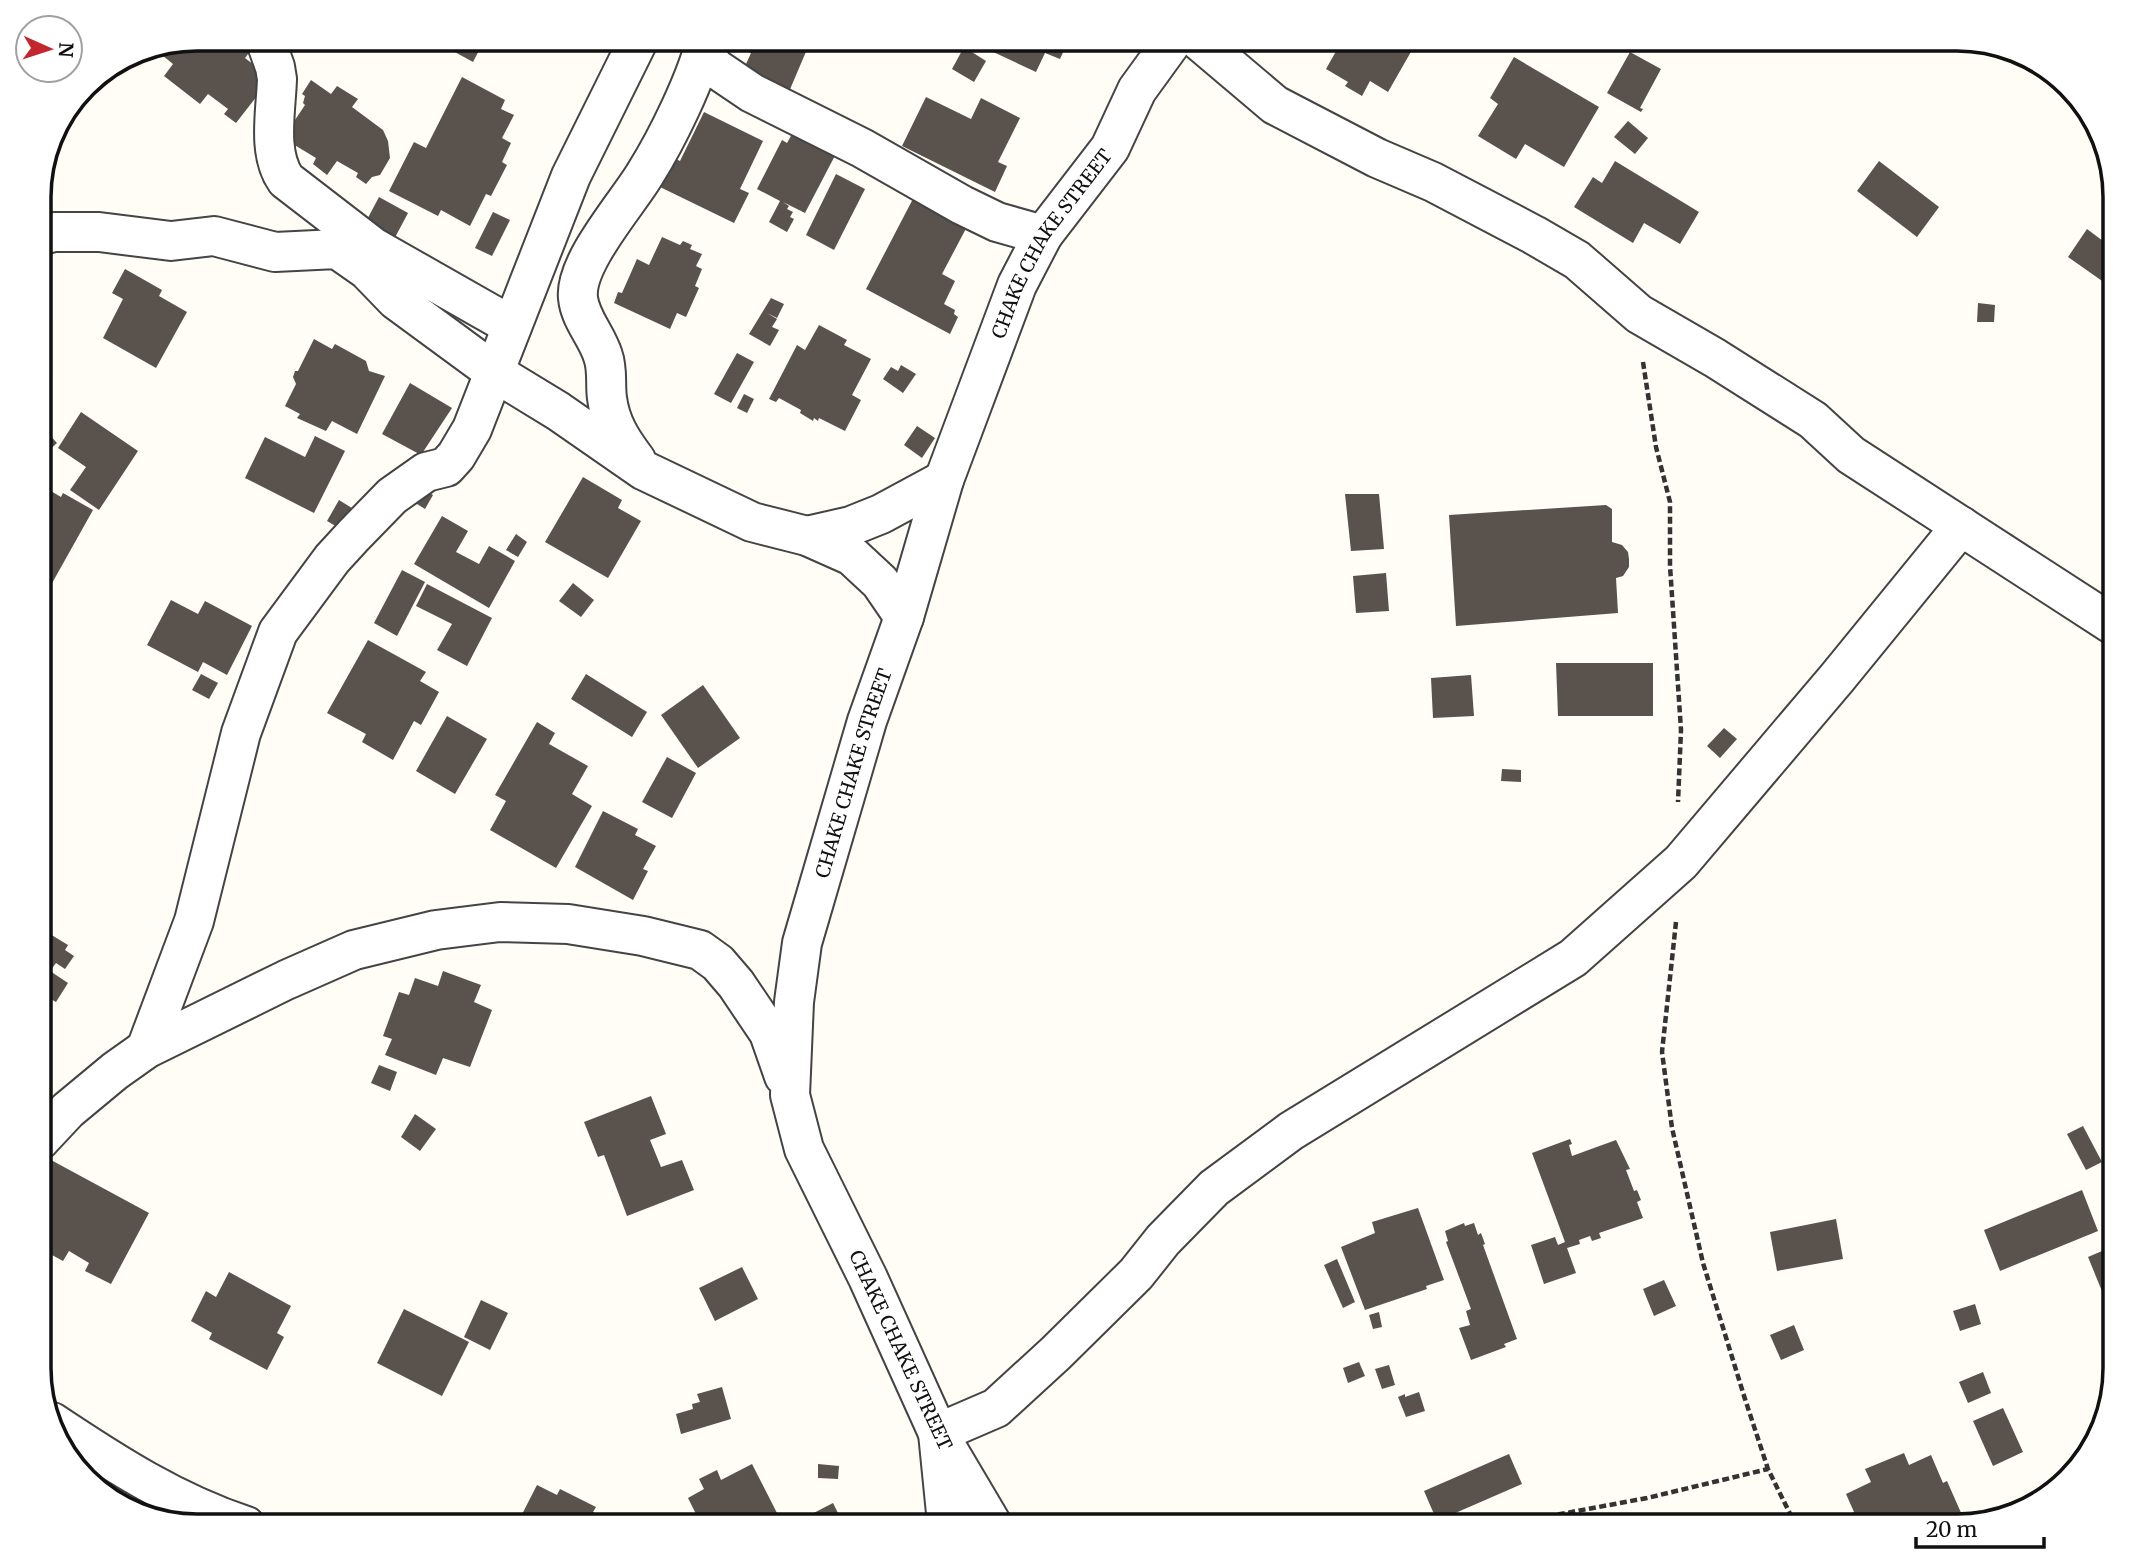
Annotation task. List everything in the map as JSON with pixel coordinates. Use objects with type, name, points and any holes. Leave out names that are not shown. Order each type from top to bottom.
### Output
[{"type":"street","points":[[269,51],[277,79],[275,153],[279,169],[286,180],[373,247],[512,326]]},
{"type":"street","points":[[146,1049],[194,921],[241,733],[278,632],[332,559],[392,496],[425,472],[446,467],[456,457],[472,429],[571,176],[633,51]]},
{"type":"street","points":[[643,470],[618,436],[610,414],[603,355],[582,312],[578,298],[579,280],[591,254],[646,173],[685,96],[702,51]]},
{"type":"street","points":[[706,51],[708,59],[715,68],[752,93],[862,148],[962,205],[997,222],[1043,235]]},
{"type":"street","name":"CHAKE CHAKE STREET","points":[[985,1514],[938,1433],[868,1278],[804,1149],[790,1095],[794,1002],[802,943],[867,721],[904,617],[943,480],[1017,285],[1043,235],[1110,148],[1138,90],[1165,51]]},
{"type":"street","points":[[1212,51],[1276,105],[1377,158],[1433,182],[1534,234],[1577,260],[1639,314],[1814,420],[1851,454],[2103,618]]},
{"type":"street","points":[[51,233],[99,232],[171,241],[214,236],[275,252],[361,245],[373,247]]},
{"type":"street","points":[[334,249],[343,252],[367,270],[396,300],[495,372],[558,411],[643,470],[751,522],[807,536],[852,556],[892,596],[904,617]]},
{"type":"street","points":[[807,536],[851,526],[871,518],[943,480]]},
{"type":"street","points":[[946,1514],[938,1433],[996,1408],[1136,1274],[1163,1240],[1214,1188],[1291,1132],[1573,958],[1681,862],[1961,526]]},
{"type":"street","points":[[51,1128],[115,1070],[146,1049],[354,950],[436,930],[500,922],[568,924],[643,936],[700,950],[718,963],[736,984],[769,1032],[790,1095]]},
{"type":"street","points":[[65,1430],[168,1495],[214,1514]]},
{"type":"path","points":[[1639,314],[1644,382],[1670,502],[1670,566],[1681,730],[1678,789],[1681,862],[1662,1052],[1672,1128],[1703,1263],[1768,1469],[1790,1514]]},
{"type":"path","points":[[1564,1514],[1647,1498],[1768,1469]]},
{"type":"building","points":[[250,51],[245,58],[271,78],[236,123],[224,114],[228,109],[208,94],[200,104],[164,76],[173,64],[163,56],[178,52]]},
{"type":"building","points":[[453,51],[479,51],[473,62]]},
{"type":"building","points":[[746,51],[806,51],[788,94],[742,73],[751,53]]},
{"type":"building","points":[[962,51],[970,51],[986,61],[974,82],[952,69]]},
{"type":"building","points":[[991,51],[1064,51],[1060,59],[1045,53],[1036,72]]},
{"type":"building","points":[[1336,51],[1411,51],[1388,92],[1370,81],[1362,96],[1345,86],[1348,82],[1326,69]]},
{"type":"building","points":[[1630,52],[1661,69],[1640,108],[1643,109],[1641,112],[1607,93]]},
{"type":"building","points":[[1514,57],[1599,107],[1564,167],[1525,144],[1516,159],[1478,136],[1498,104],[1490,98]]},
{"type":"building","points":[[462,77],[505,100],[501,109],[514,115],[502,138],[511,143],[502,162],[507,165],[491,196],[486,194],[470,226],[441,210],[438,216],[389,191],[414,142],[426,148]]},
{"type":"building","points":[[311,80],[331,94],[337,86],[358,99],[352,107],[383,130],[388,141],[390,158],[380,175],[372,177],[366,184],[356,177],[358,173],[337,161],[327,175],[313,164],[316,158],[283,138],[305,105],[305,96],[302,94]]},
{"type":"building","points":[[926,97],[971,119],[981,98],[1020,118],[998,162],[1007,166],[995,192],[902,146]]},
{"type":"building","points":[[704,112],[763,141],[740,189],[749,193],[734,223],[660,187],[660,182],[674,158],[680,161]]},
{"type":"building","points":[[1628,121],[1648,138],[1635,154],[1614,137]]},
{"type":"building","points":[[792,134],[840,146],[805,213],[783,202],[789,206],[787,209],[793,212],[790,217],[794,219],[787,232],[769,222],[780,201],[757,189],[782,140],[787,143]]},
{"type":"building","points":[[1615,161],[1699,212],[1680,244],[1644,223],[1633,243],[1574,207],[1593,177],[1602,183]]},
{"type":"building","points":[[1879,161],[1939,207],[1917,237],[1857,191]]},
{"type":"building","points":[[836,174],[865,189],[834,250],[806,235]]},
{"type":"building","points":[[916,193],[970,221],[942,274],[955,281],[944,304],[955,310],[954,314],[958,317],[950,334],[866,289]]},
{"type":"building","points":[[379,197],[408,213],[391,245],[362,229]]},
{"type":"building","points":[[493,212],[510,220],[492,256],[475,248]]},
{"type":"building","points":[[2087,229],[2103,241],[2103,282],[2068,257]]},
{"type":"building","points":[[662,237],[680,245],[683,241],[692,245],[690,249],[702,254],[696,266],[702,269],[695,286],[699,288],[686,317],[677,313],[670,329],[614,303],[618,292],[622,293],[637,259],[649,265]]},
{"type":"building","points":[[125,269],[162,290],[159,296],[187,312],[156,368],[103,338],[123,299],[112,293]]},
{"type":"building","points":[[771,298],[784,304],[777,318],[767,313],[777,319],[772,327],[779,330],[770,346],[749,334]]},
{"type":"building","points":[[1978,303],[1995,305],[1994,322],[1977,322]]},
{"type":"building","points":[[819,325],[847,340],[844,345],[871,359],[852,395],[861,400],[845,431],[819,418],[818,421],[814,418],[813,421],[800,413],[801,410],[779,398],[776,402],[769,399],[797,345],[805,350]]},
{"type":"building","points":[[314,339],[332,349],[335,344],[366,361],[369,371],[385,376],[357,434],[332,421],[326,431],[297,418],[300,414],[285,406],[296,384],[293,377],[295,371],[298,371]]},
{"type":"building","points":[[737,353],[754,362],[731,403],[714,394]]},
{"type":"building","points":[[901,365],[916,374],[903,393],[883,379],[891,367],[898,371]]},
{"type":"building","points":[[410,383],[452,408],[421,455],[382,434]]},
{"type":"building","points":[[744,394],[754,399],[747,413],[737,408]]},
{"type":"building","points":[[81,412],[138,451],[99,510],[70,490],[86,467],[58,448]]},
{"type":"building","points":[[917,426],[935,438],[922,458],[904,445]]},
{"type":"building","points":[[51,436],[57,443],[51,448]]},
{"type":"building","points":[[315,436],[345,451],[314,513],[245,478],[265,437],[305,457]]},
{"type":"building","points":[[583,477],[622,500],[618,508],[641,521],[608,578],[545,542]]},
{"type":"building","points":[[414,484],[433,495],[425,509],[406,497]]},
{"type":"building","points":[[51,491],[61,497],[63,493],[93,510],[51,585]]},
{"type":"building","points":[[1345,494],[1379,494],[1384,549],[1351,551]]},
{"type":"building","points":[[339,500],[363,515],[351,535],[327,521]]},
{"type":"building","points":[[1606,505],[1612,509],[1612,542],[1622,545],[1628,552],[1629,559],[1629,567],[1623,576],[1616,578],[1618,613],[1456,626],[1449,515]]},
{"type":"building","points":[[442,516],[468,531],[456,552],[479,564],[489,546],[515,561],[489,608],[414,564]]},
{"type":"building","points":[[516,534],[527,542],[518,557],[506,550]]},
{"type":"building","points":[[402,570],[425,582],[397,636],[374,623]]},
{"type":"building","points":[[1386,573],[1389,611],[1356,613],[1353,576]]},
{"type":"building","points":[[573,583],[594,600],[581,617],[559,601]]},
{"type":"building","points":[[427,584],[492,618],[467,666],[437,650],[452,624],[416,606]]},
{"type":"building","points":[[171,600],[198,614],[205,601],[252,626],[227,675],[203,662],[198,672],[147,645]]},
{"type":"building","points":[[368,640],[426,672],[420,681],[439,692],[421,725],[414,721],[393,760],[362,742],[366,734],[327,713]]},
{"type":"building","points":[[1556,663],[1653,663],[1653,716],[1558,716]]},
{"type":"building","points":[[201,674],[218,683],[209,699],[192,690]]},
{"type":"building","points":[[586,674],[647,712],[632,737],[571,699]]},
{"type":"building","points":[[1471,675],[1474,716],[1433,718],[1431,678]]},
{"type":"building","points":[[703,685],[740,738],[698,768],[661,715]]},
{"type":"building","points":[[447,716],[487,739],[455,794],[416,771]]},
{"type":"building","points":[[537,722],[555,733],[549,744],[588,766],[572,794],[592,806],[556,868],[490,830],[506,801],[495,795]]},
{"type":"building","points":[[1724,728],[1737,739],[1720,758],[1707,746]]},
{"type":"building","points":[[667,757],[696,773],[672,818],[642,802]]},
{"type":"building","points":[[1502,769],[1521,770],[1521,782],[1501,781]]},
{"type":"building","points":[[603,811],[638,829],[635,835],[656,846],[643,869],[648,871],[633,900],[575,867]]},
{"type":"building","points":[[51,935],[68,945],[65,950],[74,956],[65,969],[56,963],[51,970]]},
{"type":"building","points":[[443,971],[481,985],[474,1002],[492,1010],[470,1067],[443,1058],[436,1075],[385,1055],[392,1039],[383,1036],[399,992],[409,995],[415,978],[438,986]]},
{"type":"building","points":[[51,972],[68,983],[56,1002],[51,999]]},
{"type":"building","points":[[379,1065],[397,1072],[390,1091],[371,1083]]},
{"type":"building","points":[[651,1096],[666,1134],[650,1140],[661,1167],[682,1160],[694,1190],[627,1216],[604,1155],[598,1157],[584,1122]]},
{"type":"building","points":[[415,1114],[436,1129],[420,1151],[401,1137]]},
{"type":"building","points":[[2083,1126],[2102,1162],[2086,1170],[2067,1134]]},
{"type":"building","points":[[1570,1139],[1572,1156],[1616,1140],[1630,1169],[1626,1170],[1634,1191],[1637,1190],[1641,1200],[1637,1202],[1643,1218],[1599,1233],[1601,1238],[1592,1241],[1590,1236],[1579,1240],[1580,1244],[1567,1248],[1576,1273],[1544,1284],[1531,1245],[1555,1237],[1558,1245],[1565,1242],[1532,1153]]},
{"type":"building","points":[[51,1160],[149,1213],[111,1284],[85,1271],[89,1263],[69,1251],[63,1261],[51,1254]]},
{"type":"building","points":[[2082,1190],[2098,1231],[2000,1271],[1984,1230]]},
{"type":"building","points":[[1418,1208],[1444,1280],[1426,1286],[1427,1289],[1365,1310],[1341,1247],[1375,1233],[1372,1222]]},
{"type":"building","points":[[1836,1219],[1843,1259],[1777,1271],[1770,1232]]},
{"type":"building","points":[[1464,1223],[1465,1226],[1474,1223],[1478,1235],[1481,1233],[1517,1339],[1504,1344],[1506,1347],[1471,1360],[1459,1328],[1470,1325],[1466,1311],[1471,1309],[1446,1242],[1445,1231]]},
{"type":"building","points":[[2103,1251],[2103,1294],[2088,1257]]},
{"type":"building","points":[[1337,1259],[1355,1302],[1343,1308],[1324,1265]]},
{"type":"building","points":[[742,1267],[758,1299],[715,1321],[699,1288]]},
{"type":"building","points":[[229,1272],[291,1306],[277,1333],[284,1337],[267,1370],[209,1339],[212,1333],[191,1321],[206,1291],[216,1297]]},
{"type":"building","points":[[1664,1280],[1676,1306],[1654,1316],[1643,1289]]},
{"type":"building","points":[[481,1300],[508,1313],[490,1350],[464,1337]]},
{"type":"building","points":[[1975,1304],[1981,1324],[1960,1331],[1953,1311]]},
{"type":"building","points":[[404,1309],[469,1342],[442,1396],[377,1363]]},
{"type":"building","points":[[1379,1312],[1382,1327],[1373,1329],[1369,1315]]},
{"type":"building","points":[[1794,1325],[1804,1350],[1781,1360],[1770,1335]]},
{"type":"building","points":[[1359,1362],[1365,1376],[1348,1383],[1343,1368]]},
{"type":"building","points":[[1389,1365],[1395,1385],[1382,1389],[1375,1369]]},
{"type":"building","points":[[1983,1372],[1991,1393],[1968,1403],[1959,1382]]},
{"type":"building","points":[[722,1387],[731,1419],[681,1434],[676,1414],[693,1409],[692,1404],[700,1402],[697,1394]]},
{"type":"building","points":[[1419,1392],[1425,1411],[1406,1417],[1398,1397]]},
{"type":"building","points":[[2003,1408],[2023,1452],[1993,1466],[1973,1421]]},
{"type":"building","points":[[1904,1453],[1909,1465],[1931,1455],[1943,1483],[1947,1481],[1961,1514],[1849,1514],[1854,1512],[1846,1494],[1871,1482],[1865,1469]]},
{"type":"building","points":[[1509,1454],[1522,1484],[1453,1514],[1434,1514],[1424,1491]]},
{"type":"building","points":[[752,1464],[777,1513],[696,1514],[688,1498],[704,1489],[699,1479],[717,1470],[721,1480]]},
{"type":"building","points":[[818,1464],[839,1466],[838,1479],[818,1478]]},
{"type":"building","points":[[537,1485],[557,1495],[560,1489],[596,1507],[593,1512],[597,1514],[522,1514]]},
{"type":"building","points":[[833,1503],[838,1514],[812,1514]]}]
